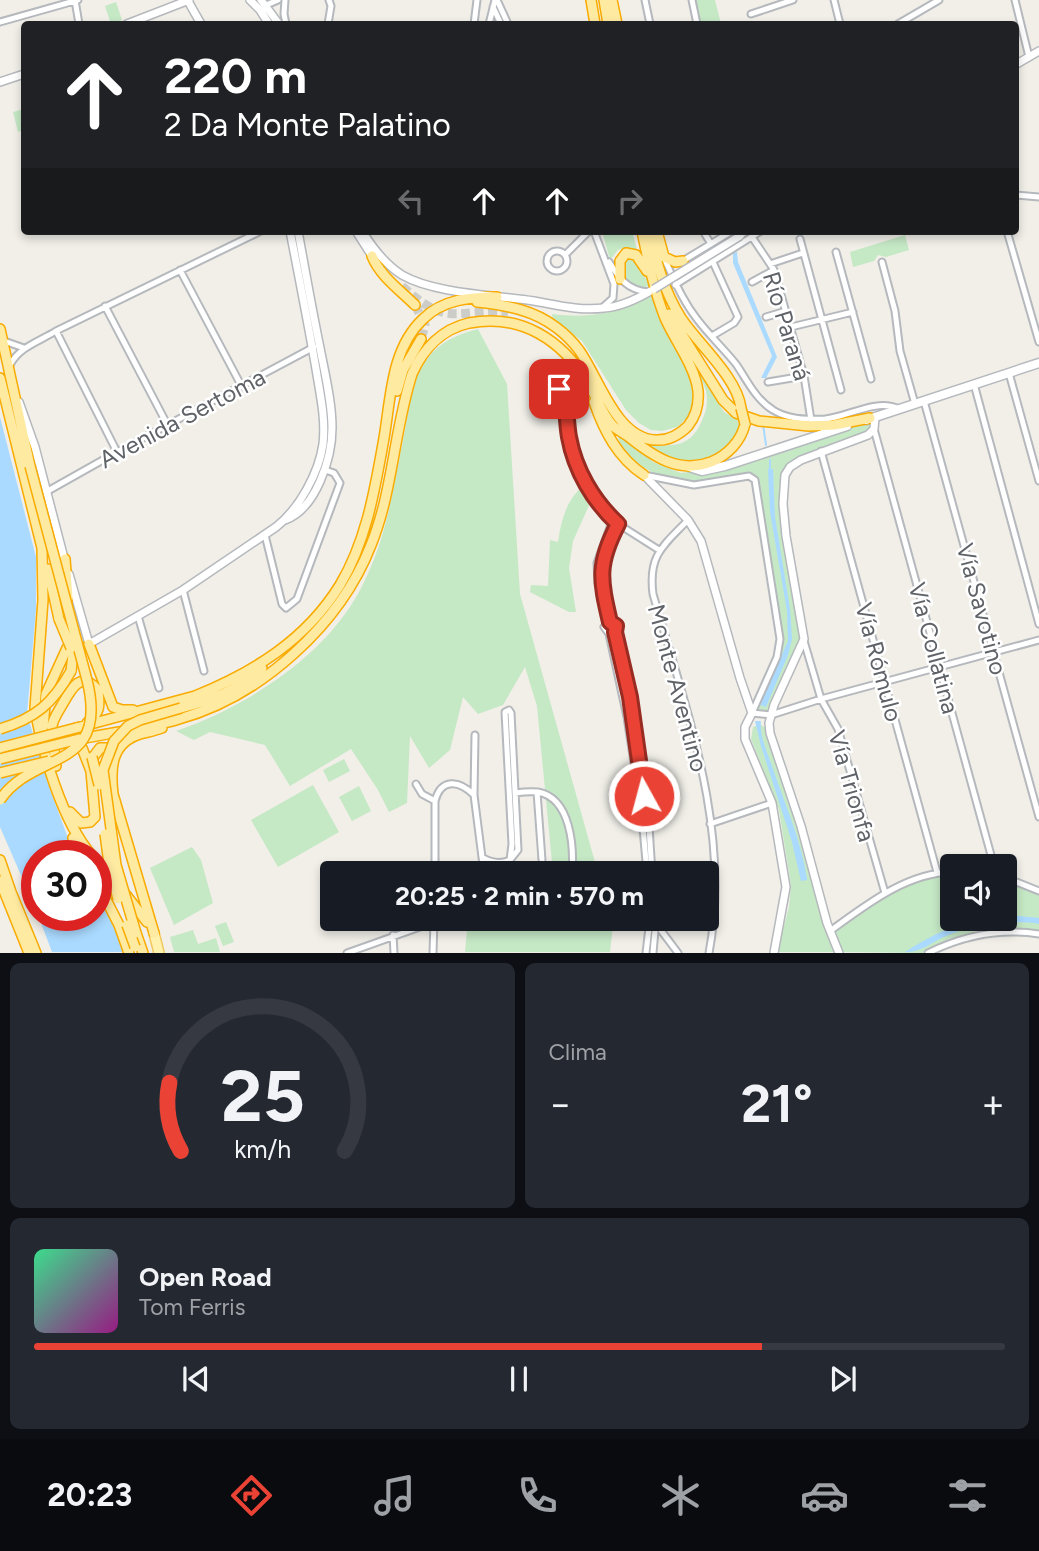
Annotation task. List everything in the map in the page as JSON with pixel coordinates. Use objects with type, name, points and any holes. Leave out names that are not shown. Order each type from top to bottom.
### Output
[{"type":"highway","points":[[591,0],[594,21]]},
{"type":"highway","points":[[604,0],[608,21]]},
{"type":"highway","points":[[612,0],[616,21]]},
{"type":"highway","points":[[641,235],[652,288],[723,400],[736,413],[759,421],[809,426],[834,425],[872,418]]},
{"type":"highway","points":[[508,312],[537,322],[564,341],[612,424],[659,458],[690,467],[723,456],[736,444],[745,424],[741,408],[735,390],[682,320],[671,299],[660,274],[651,235]]},
{"type":"highway","points":[[658,235],[664,257],[675,262],[683,261]]},
{"type":"highway","points":[[461,300],[517,309],[543,318],[579,349],[615,412],[629,430],[646,439],[659,441],[673,437],[687,426],[698,407],[698,393],[694,378],[652,288],[644,263],[631,253],[626,253],[620,261],[623,282]]},
{"type":"highway","points":[[372,256],[402,286]]},
{"type":"highway","points":[[372,256],[381,271],[415,305]]},
{"type":"highway","points":[[136,951],[136,933],[116,864],[103,771],[114,741],[128,726],[140,720],[222,695],[252,677],[309,626],[340,584],[369,515],[396,366],[408,337],[423,318],[438,307],[470,297],[497,297]]},
{"type":"highway","points":[[154,933],[113,794],[111,779],[114,754],[127,740],[229,700],[256,682],[303,644],[347,591],[372,545],[412,374],[423,353],[436,340],[451,329],[463,325],[484,321],[514,323],[549,338],[578,366]]},
{"type":"highway","points":[[0,329],[30,466],[91,696],[92,710],[85,734],[78,745],[65,756],[16,782],[0,800]]},
{"type":"highway","points":[[385,434],[403,370],[421,340]]},
{"type":"highway","points":[[0,379],[30,466]]},
{"type":"highway","points":[[0,379],[59,619],[69,648],[72,669],[58,694],[43,708],[21,723],[0,729]]},
{"type":"highway","points":[[589,384],[609,436],[625,461],[644,475]]},
{"type":"highway","points":[[42,548],[43,600],[35,708],[42,743],[75,832],[81,840]]},
{"type":"highway","points":[[65,559],[69,611]]},
{"type":"highway","points":[[89,644],[113,707],[142,710]]},
{"type":"highway","points":[[80,727],[100,710],[98,690],[88,658],[89,644]]},
{"type":"highway","points":[[42,743],[46,694],[69,648]]},
{"type":"highway","points":[[0,748],[213,689],[276,654]]},
{"type":"highway","points":[[76,840],[60,806],[52,725],[69,691],[78,683],[89,682],[98,690]]},
{"type":"highway","points":[[0,759],[179,720]]},
{"type":"highway","points":[[80,743],[92,757],[97,772],[109,864],[136,951]]},
{"type":"highway","points":[[92,757],[103,747],[114,754]]},
{"type":"highway","points":[[0,775],[65,756]]},
{"type":"highway","points":[[59,791],[76,820],[85,824],[90,822],[95,814],[92,757]]},
{"type":"highway","points":[[0,861],[36,953]]},
{"type":"highway","points":[[112,879],[141,913],[154,933]]},
{"type":"highway","points":[[0,881],[29,953]]},
{"type":"highway","points":[[112,912],[124,936],[136,951]]},
{"type":"main road","points":[[690,467],[702,471],[725,466],[1039,363]]},
{"type":"main road","points":[[154,933],[159,953]]},
{"type":"street","points":[[137,21],[175,3],[189,0],[200,21]]},
{"type":"street","points":[[250,0],[262,4],[276,21]]},
{"type":"street","points":[[262,4],[278,0]]},
{"type":"street","points":[[285,0],[285,21]]},
{"type":"street","points":[[328,21],[331,6],[329,0]]},
{"type":"street","points":[[474,21],[477,0]]},
{"type":"street","points":[[645,0],[649,21]]},
{"type":"street","points":[[692,0],[696,21]]},
{"type":"street","points":[[751,14],[793,0]]},
{"type":"street","points":[[834,0],[839,21]]},
{"type":"street","points":[[903,21],[939,0]]},
{"type":"street","points":[[1015,0],[1029,57]]},
{"type":"street","points":[[0,22],[76,1],[79,21]]},
{"type":"street","points":[[492,21],[495,2]]},
{"type":"street","points":[[495,2],[499,21]]},
{"type":"street","points":[[495,2],[506,21]]},
{"type":"street","points":[[262,4],[268,21]]},
{"type":"street","points":[[1019,63],[1039,51]]},
{"type":"street","points":[[0,82],[21,75]]},
{"type":"street","points":[[1019,195],[1039,197]]},
{"type":"street","points":[[10,365],[24,348],[253,235]]},
{"type":"street","points":[[285,520],[294,517],[302,509],[325,470],[332,429],[291,235]]},
{"type":"street","points":[[14,387],[33,440],[89,644],[183,590],[265,535],[285,520],[313,480],[321,454],[323,410],[299,235]]},
{"type":"street","points":[[359,235],[372,256]]},
{"type":"street","points":[[365,235],[392,268],[414,281],[576,309],[601,308],[622,303],[744,235]]},
{"type":"street","points":[[565,255],[587,235]]},
{"type":"street","points":[[593,235],[623,282],[633,290],[652,288]]},
{"type":"street","points":[[705,235],[711,244]]},
{"type":"street","points":[[669,270],[726,235]]},
{"type":"street","points":[[675,285],[745,235]]},
{"type":"street","name":"Río Paraná","points":[[747,235],[774,271],[804,376],[811,419]]},
{"type":"street","points":[[1008,235],[1039,342]]},
{"type":"street","points":[[800,239],[841,390]]},
{"type":"street","points":[[836,252],[871,379]]},
{"type":"street","points":[[770,264],[803,253]]},
{"type":"street","points":[[601,308],[611,302],[615,293],[605,257]]},
{"type":"street","points":[[664,257],[675,285],[697,319],[768,407],[780,414],[811,419],[832,418],[863,408],[889,406],[899,409]]},
{"type":"street","points":[[712,260],[738,317],[734,323],[712,336]]},
{"type":"street","points":[[882,262],[895,311],[900,351],[915,404]]},
{"type":"street","points":[[180,270],[242,387]]},
{"type":"street","points":[[752,282],[774,271]]},
{"type":"street","points":[[615,293],[622,291],[623,282]]},
{"type":"street","points":[[105,306],[168,426]]},
{"type":"street","points":[[766,317],[786,311]]},
{"type":"street","points":[[791,327],[853,312]]},
{"type":"street","points":[[56,331],[117,452]]},
{"type":"street","points":[[4,341],[24,348]]},
{"type":"street","name":"Avenida Sertoma","points":[[46,492],[316,346]]},
{"type":"street","points":[[538,367],[563,396],[569,438],[577,466],[615,521],[659,550],[688,520]]},
{"type":"street","points":[[1009,373],[1039,481]]},
{"type":"street","points":[[768,382],[804,376]]},
{"type":"street","points":[[974,384],[1039,624]]},
{"type":"street","name":"Vía Savotino","points":[[924,401],[1037,801],[1039,817]]},
{"type":"street","points":[[839,953],[830,931],[801,826],[769,733],[771,715],[804,639],[786,536],[784,481],[790,467],[821,451],[868,435],[874,429],[872,418]]},
{"type":"street","name":"Vía Collatina","points":[[874,429],[991,854]]},
{"type":"street","name":"Vía Rómulo","points":[[821,451],[937,873]]},
{"type":"street","points":[[265,535],[282,604],[286,608],[297,599],[340,483],[334,474],[325,470]]},
{"type":"street","points":[[644,475],[694,485],[749,476],[755,480],[780,639],[777,657],[745,727],[745,738],[772,803],[786,887],[774,953]]},
{"type":"street","points":[[644,475],[688,520],[705,550],[752,713]]},
{"type":"street","points":[[660,491],[666,479]]},
{"type":"street","points":[[612,633],[604,629],[608,622],[601,564],[615,521]]},
{"type":"street","name":"Monte Aventino","points":[[659,550],[651,572],[653,594],[691,718],[710,824],[715,899],[709,953]]},
{"type":"street","points":[[183,590],[204,671]]},
{"type":"street","points":[[1030,592],[1039,590]]},
{"type":"street","points":[[138,617],[159,688]]},
{"type":"street","points":[[72,669],[81,647],[82,620]]},
{"type":"street","points":[[608,622],[616,626],[612,633],[633,717],[644,814],[638,822],[646,828]]},
{"type":"street","name":"Vía Trionfa","points":[[804,639],[821,699],[838,729],[885,893]]},
{"type":"street","points":[[752,713],[771,715],[1039,640]]},
{"type":"street","points":[[483,858],[490,862],[504,862],[510,860],[518,850],[509,710],[505,712],[512,844],[510,860]]},
{"type":"street","points":[[475,735],[474,795],[483,861]]},
{"type":"street","points":[[416,784],[422,794],[435,801]]},
{"type":"street","points":[[435,861],[435,801],[438,791],[446,785],[460,785],[474,795]]},
{"type":"street","points":[[515,793],[537,792],[552,798],[569,826],[572,861]]},
{"type":"street","points":[[537,792],[542,860]]},
{"type":"street","points":[[710,824],[772,803]]},
{"type":"street","points":[[644,814],[652,820],[646,828],[648,861]]},
{"type":"street","points":[[830,931],[902,884],[940,873]]},
{"type":"street","points":[[1017,882],[1039,891]]},
{"type":"street","points":[[348,952],[406,931]]},
{"type":"street","points":[[433,953],[434,931]]},
{"type":"street","points":[[646,953],[651,931]]},
{"type":"street","points":[[653,931],[653,953]]},
{"type":"street","points":[[660,931],[678,953]]},
{"type":"street","points":[[928,953],[956,940],[979,934],[1012,931],[1039,934]]},
{"type":"street","points":[[393,936],[394,953]]},
{"type":"green space","points":[[691,0],[715,0],[720,21],[695,21]]},
{"type":"green space","points":[[116,2],[122,20],[110,21],[105,6]]},
{"type":"green space","points":[[21,110],[21,131],[18,132],[13,112]]},
{"type":"green space","points":[[603,235],[633,235],[639,257],[623,248],[610,260]]},
{"type":"green space","points":[[905,235],[909,250],[886,257],[878,255],[874,261],[853,267],[850,252]]},
{"type":"green space","points":[[625,260],[632,260],[651,285],[633,287],[623,279]]},
{"type":"green space","points":[[656,293],[697,384],[694,407],[686,419],[677,427],[662,431],[651,430],[639,423],[626,410],[582,341],[553,320],[552,314],[580,316],[606,313]]},
{"type":"green space","points":[[478,329],[507,384],[520,594],[595,861],[552,861],[537,706],[525,667],[503,705],[478,714],[463,697],[450,750],[429,768],[410,736],[407,803],[389,812],[351,749],[290,786],[265,745],[210,732],[194,740],[176,731],[228,709],[280,677],[325,638],[344,616],[374,561],[384,530],[411,391],[416,378],[435,350],[465,333]]},
{"type":"green space","points":[[676,332],[724,412],[739,421],[737,439],[715,459],[679,464],[644,445],[672,445],[687,440],[698,428],[707,405],[703,383]]},
{"type":"green space","points":[[875,417],[874,429],[790,467],[783,504],[804,639],[771,715],[752,713],[779,649],[755,480],[749,476],[701,482],[672,480],[644,468],[625,452],[619,445],[619,434],[653,462],[681,473],[713,469]]},
{"type":"green space","points":[[581,488],[591,501],[573,541],[569,568],[576,612],[569,612],[530,592],[531,585],[548,586],[550,540],[558,542],[565,512]]},
{"type":"green space","points":[[760,724],[765,728],[837,952],[777,952],[789,907],[791,885],[779,810],[751,739],[753,727]]},
{"type":"green space","points":[[344,759],[350,771],[329,782],[323,770]]},
{"type":"green space","points":[[313,785],[339,832],[278,867],[251,820]]},
{"type":"green space","points":[[359,786],[371,811],[352,821],[339,797]]},
{"type":"green space","points":[[192,847],[201,860],[213,903],[174,925],[150,868]]},
{"type":"green space","points":[[940,876],[940,931],[977,931],[949,939],[922,953],[842,952],[834,936],[835,931],[890,894]]},
{"type":"green space","points":[[1017,886],[1039,895],[1039,931],[1017,929]]},
{"type":"green space","points":[[226,922],[234,942],[223,946],[215,926]]},
{"type":"green space","points":[[193,930],[198,944],[216,938],[220,952],[174,952],[170,937]]},
{"type":"green space","points":[[467,931],[612,931],[610,952],[465,952]]},
{"type":"water","points":[[737,252],[738,262],[777,357],[766,378],[761,378],[772,356],[733,263],[733,253]]},
{"type":"water","points":[[0,417],[36,557],[36,609],[27,714],[48,784],[69,840],[21,840],[21,875],[0,827]]},
{"type":"water","points":[[768,469],[773,469],[775,517],[790,609],[792,639],[766,707],[760,705],[788,641],[787,611],[770,512]]},
{"type":"water","points":[[755,721],[761,721],[764,745],[797,838],[807,880],[801,881],[792,842]]},
{"type":"water","points":[[1017,916],[1039,918],[1039,924],[1017,922]]},
{"type":"water","points":[[112,922],[123,952],[52,952],[44,931],[112,931]]},
{"type":"water","points":[[945,931],[960,931],[916,951],[905,952]]},
{"type":"waterway","points":[[763,424],[766,445]]},
{"type":"waterway","points":[[770,460],[770,469]]},
{"type":"tunnel","points":[[402,286],[430,307],[442,312],[508,312]]},
{"type":"tunnel","points":[[415,305],[425,325],[421,339]]},
{"type":"route","points":[[559,389],[563,396],[569,438],[577,466],[589,487],[618,524],[605,550],[601,576],[610,622],[616,626],[615,632],[626,677],[644,796]]}]
